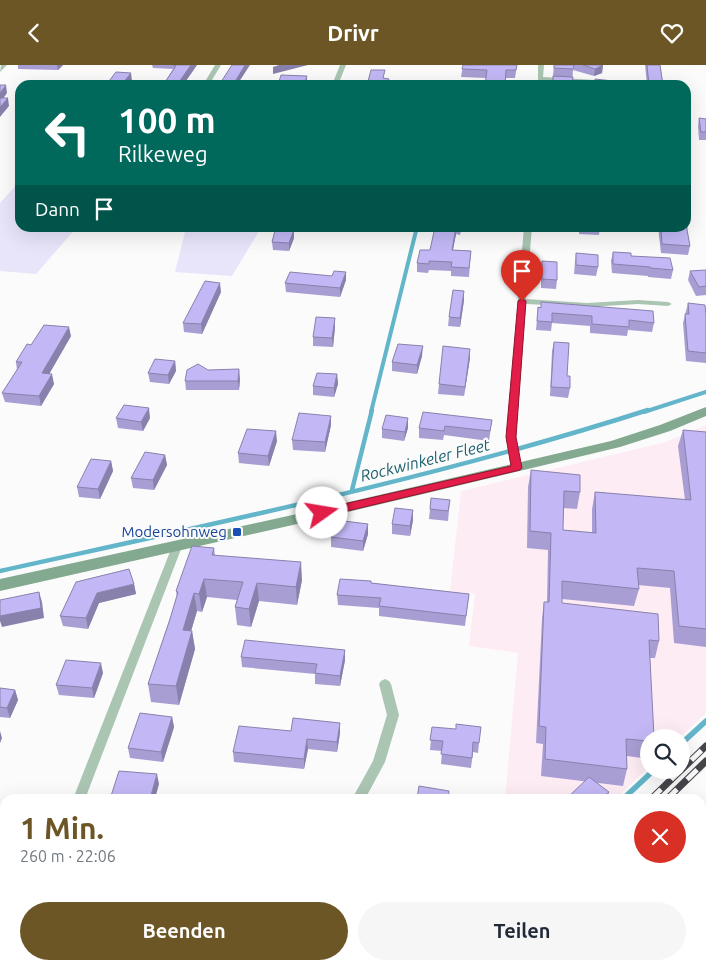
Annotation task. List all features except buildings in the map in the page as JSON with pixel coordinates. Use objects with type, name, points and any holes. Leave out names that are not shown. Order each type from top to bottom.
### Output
[{"type":"main road","points":[[0,585],[515,463],[615,444],[665,428],[706,411]]},
{"type":"street","points":[[0,70],[4,65]]},
{"type":"street","points":[[209,80],[218,65]]},
{"type":"street","points":[[337,80],[344,65]]},
{"type":"street","points":[[540,80],[541,65]]},
{"type":"street","points":[[515,463],[511,437],[528,232]]},
{"type":"street","points":[[522,301],[587,305],[638,302],[668,304]]},
{"type":"street","points":[[81,794],[178,544]]},
{"type":"street","points":[[361,794],[379,762],[393,715],[384,684]]},
{"type":"shaded area","points":[[15,186],[15,232],[73,232],[36,274],[0,271],[0,203]]},
{"type":"shaded area","points":[[185,232],[259,232],[232,276],[175,272]]},
{"type":"shaded area","points":[[706,425],[706,713],[689,729],[640,729],[640,775],[620,794],[505,794],[518,653],[469,646],[475,594],[450,591],[461,491],[666,442]]},
{"type":"waterway","points":[[371,412],[416,232]]},
{"type":"waterway","name":"Rockwinkeler Fleet","points":[[644,412],[706,392]]},
{"type":"waterway","points":[[352,490],[372,410]]},
{"type":"waterway","name":"Rockwinkeler Fleet","points":[[0,571],[244,517],[407,478],[488,457],[648,410]]},
{"type":"waterway","points":[[690,736],[706,721]]},
{"type":"waterway","points":[[628,794],[644,779]]},
{"type":"railway","points":[[656,794],[706,746]]},
{"type":"railway","points":[[672,794],[706,761]]},
{"type":"place","name":"Modersohnweg","points":[[237,532]]},
{"type":"route","points":[[322,513],[516,468],[511,437],[522,301]]}]
